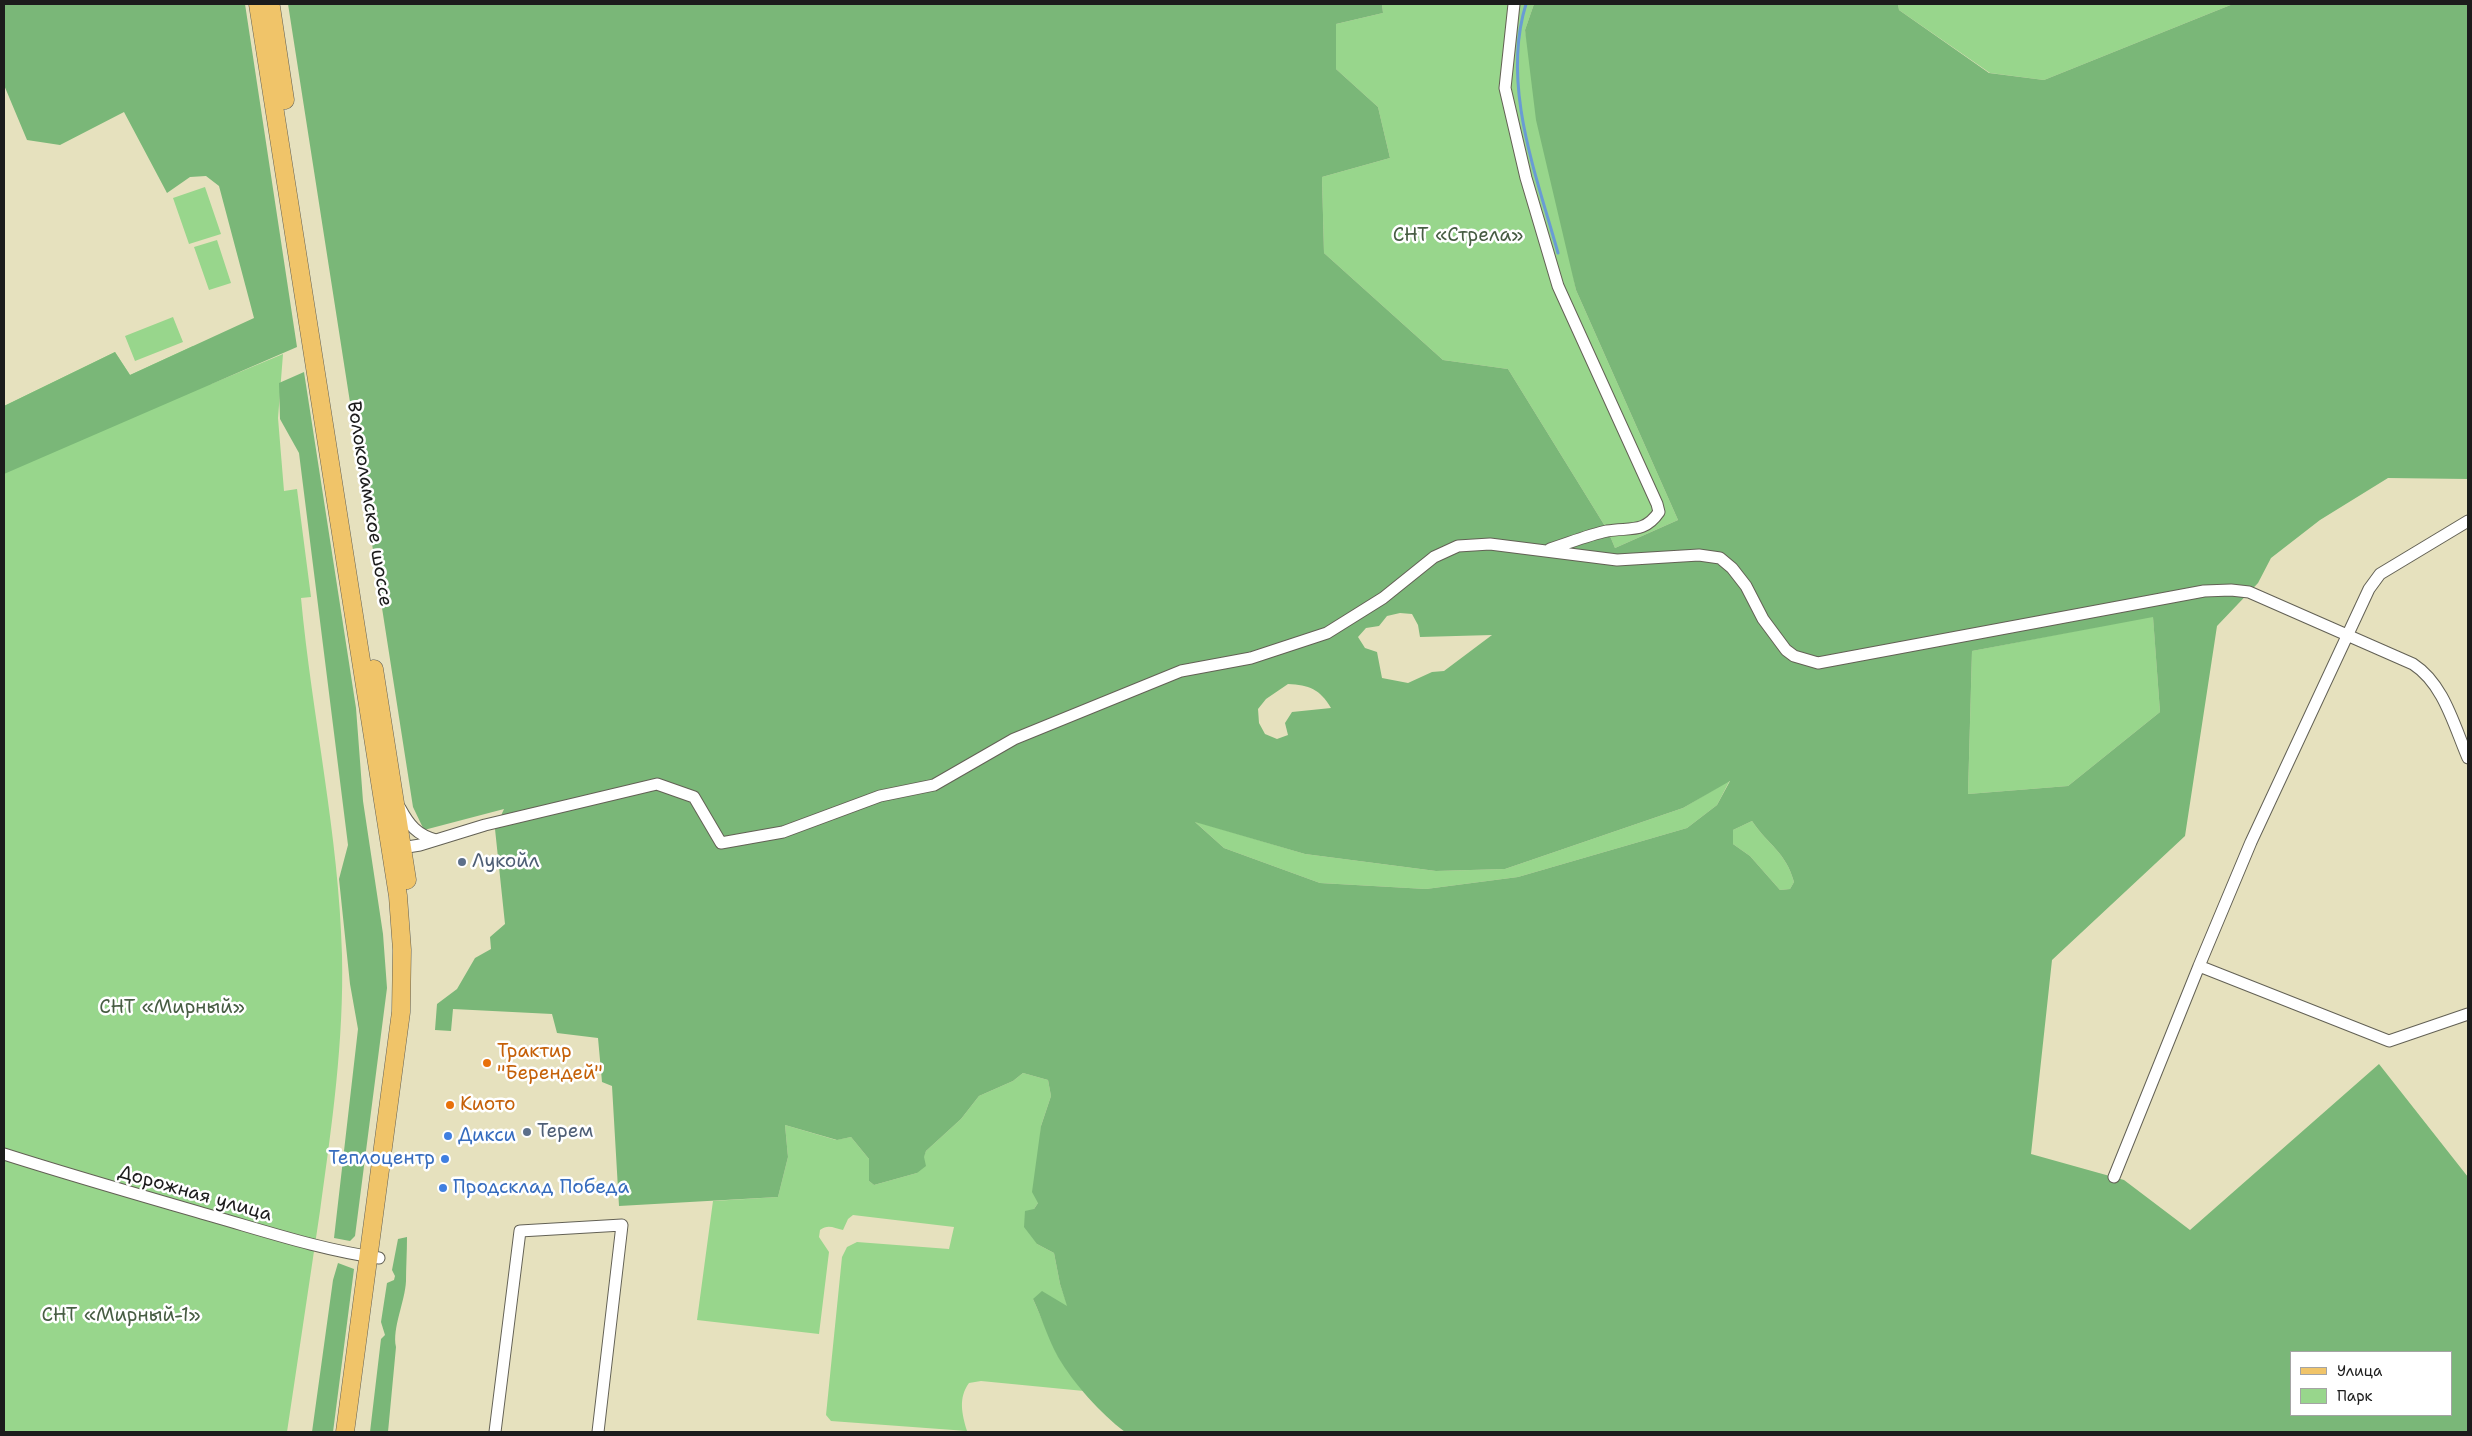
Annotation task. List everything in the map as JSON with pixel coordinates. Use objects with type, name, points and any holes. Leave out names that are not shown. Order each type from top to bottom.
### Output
[{"type":"main road","name":"Волоколамское шоссе","points":[[258,4],[396,849]]},
{"type":"main road","name":"Волоколамское шоссе","points":[[270,4],[394,798],[406,1012],[373,1258]]},
{"type":"main road","points":[[345,1432],[373,1258]]},
{"type":"main road","points":[[356,1432],[373,1258]]},
{"type":"street","points":[[1514,4],[1505,88],[1526,178],[1558,286],[1658,504],[1659,512],[1652,522],[1634,530],[1608,531],[1546,550]]},
{"type":"street","points":[[2114,1177],[2251,842],[2369,589],[2380,574],[2468,521]]},
{"type":"street","points":[[396,849],[436,840],[492,823],[657,784],[694,797],[721,843],[783,832],[880,796],[934,785],[1014,739],[1181,672],[1251,658],[1327,633],[1383,598],[1434,557],[1458,546],[1490,544],[1516,549],[1546,550],[1617,560],[1699,555],[1720,558],[1732,568],[1746,586],[1763,619],[1786,650],[1794,656],[1818,663],[2204,591],[2231,590],[2249,592],[2423,670],[2443,699],[2468,758]]},
{"type":"street","points":[[394,798],[414,830],[423,837],[436,840]]},
{"type":"street","points":[[2199,966],[2388,1041],[2468,1014]]},
{"type":"street","name":"Дорожная улица","points":[[4,1154],[97,1184],[281,1237],[373,1258]]},
{"type":"street","points":[[495,1432],[520,1231],[622,1225],[598,1432]]},
{"type":"green space","points":[[4,4],[245,4],[297,347],[4,474],[4,406],[115,352],[130,375],[254,318],[219,186],[206,176],[190,177],[167,193],[124,112],[60,145],[27,140],[4,85]]},
{"type":"green space","points":[[288,4],[1382,4],[1383,13],[1336,24],[1336,69],[1378,107],[1390,158],[1322,177],[1324,253],[1443,360],[1508,369],[1608,531],[1615,548],[1678,520],[1576,290],[1536,120],[1525,30],[1534,4],[1898,4],[1899,10],[1989,73],[2044,80],[2233,4],[2468,4],[2468,479],[2388,478],[2320,520],[2271,558],[2258,583],[2217,626],[2185,836],[2052,960],[2031,1154],[2124,1180],[2190,1230],[2379,1064],[2468,1177],[2468,1432],[1125,1432],[1097,1407],[1064,1367],[1051,1343],[1033,1299],[1042,1291],[1067,1306],[1060,1284],[1054,1253],[1037,1244],[1024,1227],[1025,1211],[1034,1209],[1038,1203],[1032,1192],[1041,1126],[1051,1096],[1048,1080],[1023,1073],[1013,1081],[979,1096],[961,1119],[926,1151],[924,1157],[926,1166],[917,1173],[874,1185],[869,1181],[869,1159],[851,1137],[837,1140],[785,1125],[788,1157],[778,1197],[619,1206],[612,1086],[602,1082],[598,1038],[557,1033],[552,1014],[453,1009],[451,1031],[435,1030],[437,1004],[457,989],[475,958],[491,949],[490,937],[505,924],[495,829],[504,809],[424,830],[413,807]],"holes":[[[1400,613],[1412,614],[1418,625],[1420,637],[1492,635],[1444,671],[1432,672],[1408,683],[1382,678],[1377,652],[1365,648],[1358,637],[1366,628],[1379,626],[1387,616]],[[2153,617],[2160,712],[2068,786],[1968,794],[1972,651]],[[1288,684],[1313,689],[1323,696],[1331,708],[1292,712],[1285,723],[1288,735],[1277,739],[1265,734],[1259,723],[1258,709],[1266,699]],[[1730,781],[1717,805],[1687,828],[1518,877],[1426,889],[1320,883],[1224,848],[1195,822],[1305,854],[1436,871],[1505,869],[1683,808]],[[1752,821],[1786,863],[1794,882],[1790,889],[1780,890],[1750,856],[1733,844],[1733,830]]]},
{"type":"green space","name":"СНТ «Стрела»","points":[[1382,4],[1534,4],[1525,30],[1576,290],[1678,520],[1615,548],[1608,531],[1508,369],[1443,360],[1324,253],[1322,177],[1390,158],[1378,107],[1336,69],[1336,24],[1383,13]]},
{"type":"green space","points":[[1898,4],[2233,4],[2044,80],[1990,73],[1899,10]]},
{"type":"green space","points":[[205,187],[221,234],[189,244],[173,198]]},
{"type":"green space","points":[[217,240],[231,283],[209,290],[194,247]]},
{"type":"green space","points":[[173,317],[183,342],[135,361],[125,336]]},
{"type":"green space","name":"СНТ «Мирный»","points":[[193,346],[211,384],[283,354],[278,418],[284,491],[297,489],[311,597],[301,598],[331,821],[340,910],[342,987],[336,1083],[329,1147],[287,1432],[4,1432],[4,406],[115,352],[130,375]]},
{"type":"green space","points":[[304,372],[356,708],[363,801],[383,934],[387,988],[355,1236],[350,1241],[334,1238],[358,1029],[350,984],[339,879],[348,845],[299,453],[280,419],[279,383]]},
{"type":"green space","points":[[2153,616],[2160,712],[2068,786],[1968,794],[1972,651]]},
{"type":"green space","points":[[1730,780],[1717,805],[1687,828],[1518,877],[1426,889],[1320,883],[1224,848],[1194,821],[1305,854],[1436,871],[1505,869],[1683,808]]},
{"type":"green space","points":[[1752,821],[1786,863],[1794,882],[1790,889],[1780,890],[1750,856],[1733,844],[1733,830]]},
{"type":"green space","points":[[1023,1073],[1048,1080],[1051,1096],[1041,1126],[1038,1203],[1034,1209],[1037,1244],[1054,1253],[1060,1284],[1068,1307],[1033,1299],[1058,1356],[1084,1391],[981,1381],[969,1383],[962,1400],[967,1431],[831,1421],[826,1415],[842,1257],[847,1247],[857,1242],[949,1249],[954,1227],[853,1215],[848,1219],[843,1230],[828,1227],[820,1230],[819,1237],[829,1252],[819,1334],[697,1320],[713,1201],[778,1197],[788,1157],[785,1125],[836,1140],[851,1137],[869,1159],[869,1181],[874,1185],[917,1173],[926,1151],[961,1119],[979,1096],[1013,1081]]},
{"type":"green space","points":[[407,1237],[406,1281],[397,1323],[388,1432],[370,1432],[381,1339],[385,1335],[381,1322],[387,1283],[394,1280],[395,1276],[392,1270],[398,1239]]},
{"type":"green space","points":[[338,1263],[354,1269],[333,1432],[312,1432],[333,1280]]},
{"type":"waterway","points":[[1526,4],[1519,35],[1517,66],[1519,98],[1532,161],[1558,253]]},
{"type":"place","name":"Лукойл","points":[[462,862]]},
{"type":"place","name":"Трактир \"Берендей\"","points":[[487,1063]]},
{"type":"place","name":"Киото","points":[[450,1105]]},
{"type":"place","name":"Терем","points":[[527,1132]]},
{"type":"place","name":"Дикси","points":[[448,1136]]},
{"type":"place","name":"Теплоцентр","points":[[445,1159]]},
{"type":"place","name":"Продсклад Победа","points":[[443,1188]]},
{"type":"park label","name":"СНТ «Мирный-1»","points":[[121,1316]]}]
